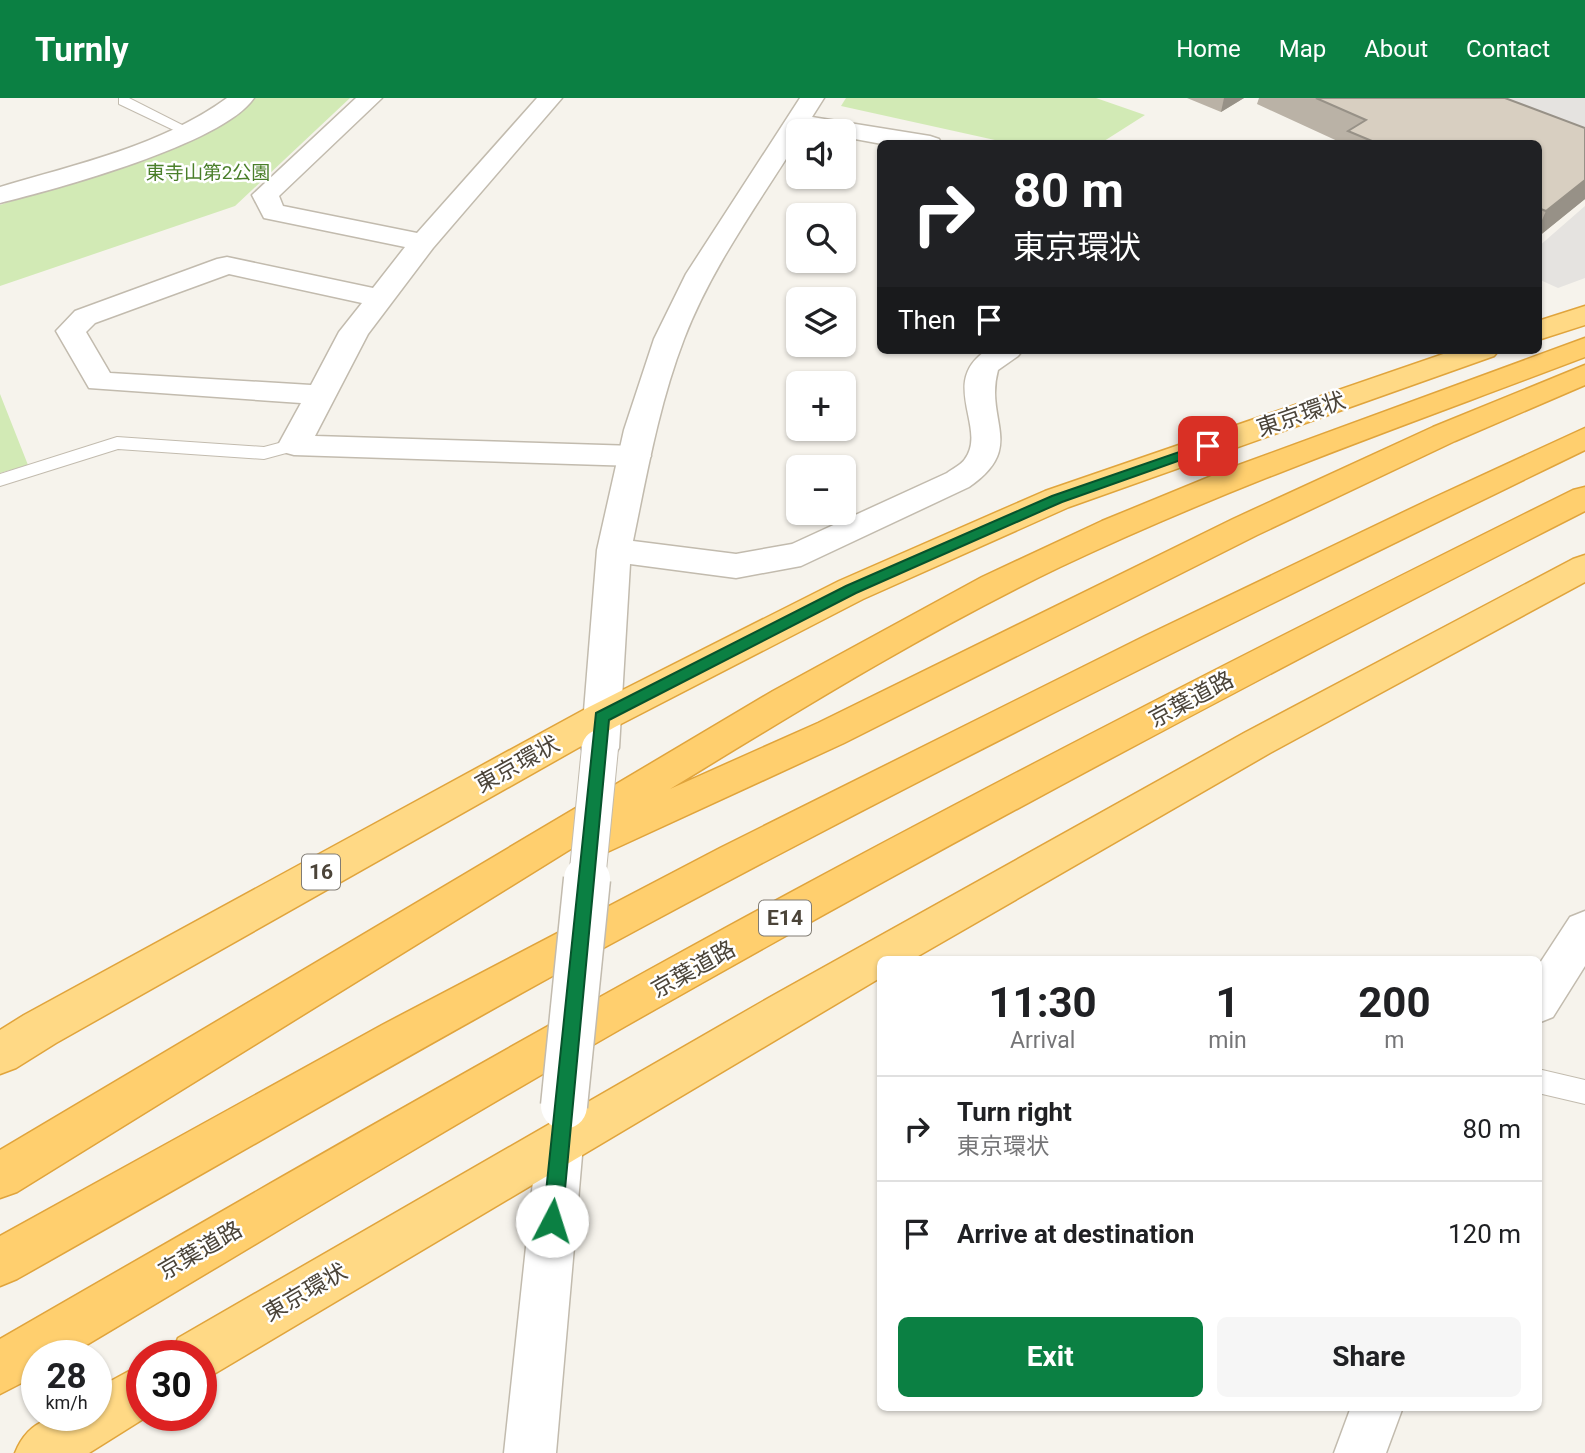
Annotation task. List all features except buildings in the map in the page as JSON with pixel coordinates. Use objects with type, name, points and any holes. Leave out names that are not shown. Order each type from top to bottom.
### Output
[{"type":"highway","points":[[1542,330],[1585,315]]},
{"type":"highway","points":[[0,1176],[420,919],[819,681],[949,609],[1049,559],[1196,495],[1585,347]]},
{"type":"highway","name":"東京環状","points":[[0,1054],[52,1022],[601,732],[851,590],[1057,499],[1473,354]]},
{"type":"highway","points":[[420,919],[831,733],[1245,527],[1444,434],[1585,374]]},
{"type":"highway","points":[[0,1262],[456,1007],[796,828],[1340,554],[1585,438]]},
{"type":"highway","name":"京葉道路","points":[[0,1368],[472,1091],[826,896],[1196,696],[1585,498]]},
{"type":"highway","name":"東京環状","points":[[881,956],[1257,743],[1585,567]]},
{"type":"highway","name":"東京環状","points":[[217,1343],[562,1125],[787,1009],[877,958]]},
{"type":"highway","points":[[41,1453],[126,1400]]},
{"type":"street","points":[[0,195],[110,162],[189,132],[242,98]]},
{"type":"street","points":[[369,98],[265,195],[273,212],[423,242]]},
{"type":"street","points":[[550,98],[423,242],[354,332],[294,445],[635,456]]},
{"type":"street","points":[[530,1453],[601,732],[614,550],[635,456],[669,339],[700,274],[805,110],[915,140]]},
{"type":"street","points":[[320,395],[100,382],[71,331],[85,317],[227,265],[380,298]]},
{"type":"street","points":[[614,550],[736,566],[768,561],[801,554],[958,480],[977,467],[985,446],[981,383],[983,369],[1001,354]]},
{"type":"street","points":[[1542,998],[1585,929]]},
{"type":"street","points":[[1360,1453],[1376,1411]]},
{"type":"lane","points":[[124,100],[189,132]]},
{"type":"lane","points":[[0,480],[117,443],[264,453],[294,445]]},
{"type":"lane","points":[[1542,1082],[1585,1092]]},
{"type":"green space","name":"東寺山第2公園","points":[[246,98],[350,98],[235,206],[0,286],[0,205],[115,166]]},
{"type":"green space","points":[[846,98],[1096,98],[1145,115],[1106,140],[995,140],[841,106]]},
{"type":"green space","points":[[0,394],[28,465],[0,473]]},
{"type":"shaded area","points":[[1427,98],[1585,98],[1585,160],[1542,143],[1542,140],[1534,140]]},
{"type":"shaded area","points":[[1585,206],[1585,278],[1558,288],[1542,281],[1542,244]]},
{"type":"route","points":[[552,1221],[602,717],[851,590],[1057,499],[1208,446]]}]
